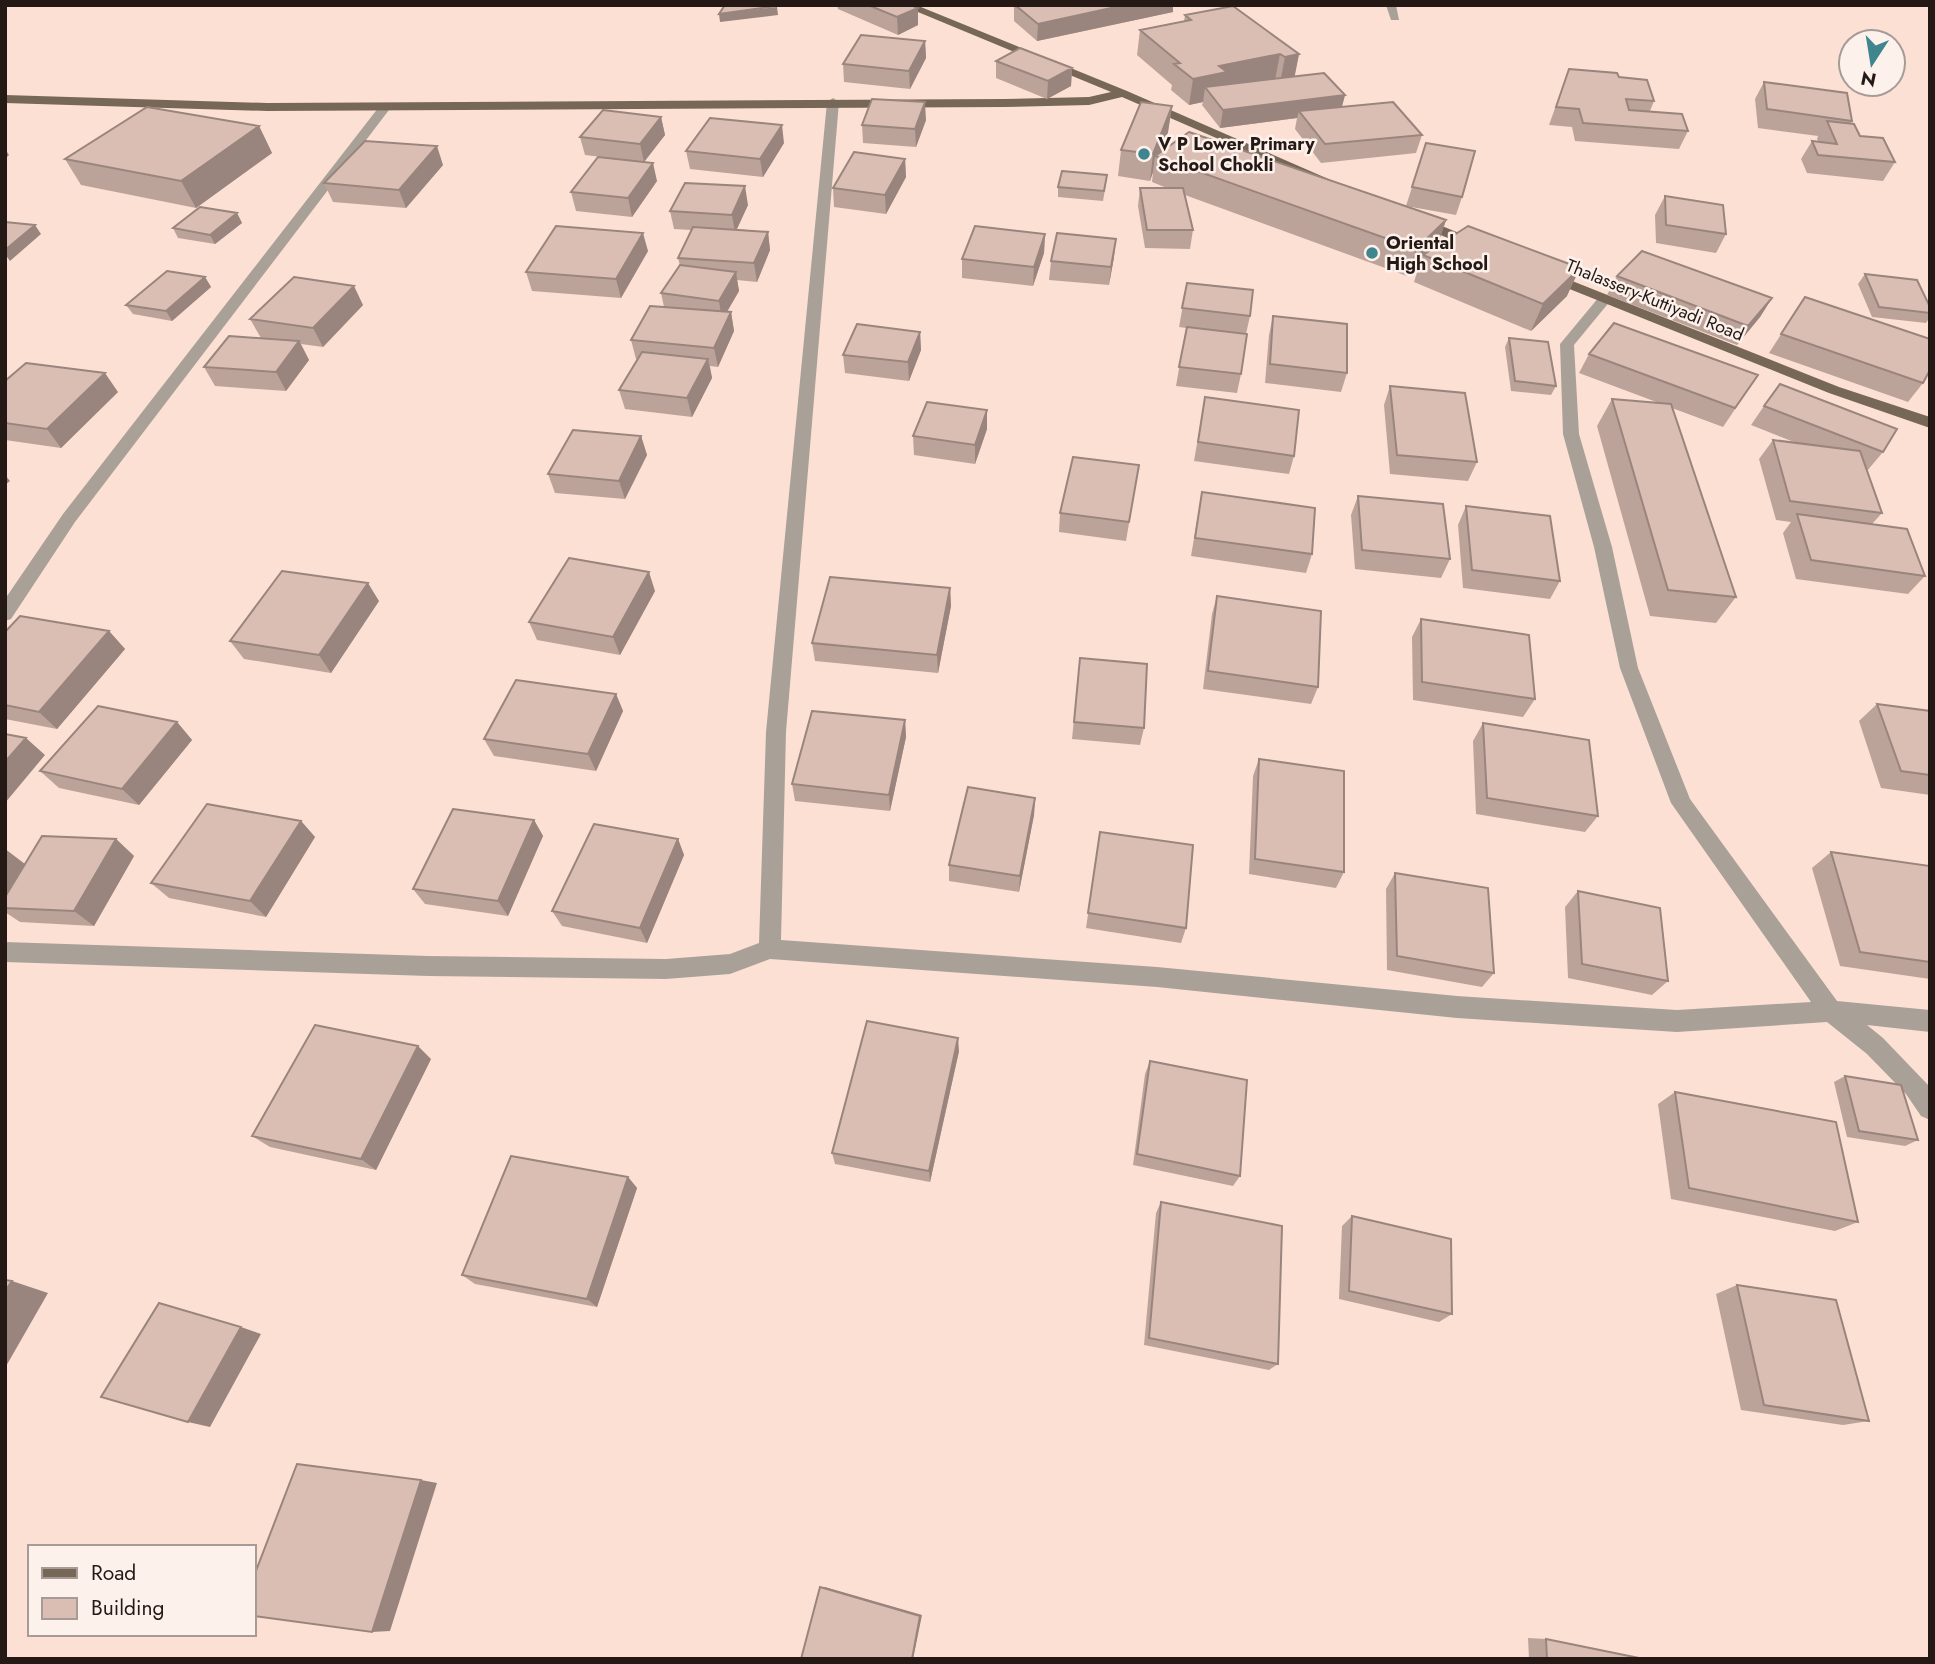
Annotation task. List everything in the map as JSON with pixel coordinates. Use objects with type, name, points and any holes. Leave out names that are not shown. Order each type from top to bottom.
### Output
[{"type":"main road","points":[[906,5],[1124,93],[1341,187]]},
{"type":"main road","points":[[5,99],[267,107],[1052,102],[1089,100],[1124,93]]},
{"type":"main road","points":[[1404,214],[1491,251]]},
{"type":"main road","name":"Thalassery-Kuttiyadi Road","points":[[1529,267],[1604,300],[1834,390],[1930,422]]},
{"type":"street","points":[[1391,5],[1395,18]]},
{"type":"street","points":[[771,949],[776,732],[833,102]]},
{"type":"street","points":[[5,614],[68,519],[386,106]]},
{"type":"street","points":[[1604,300],[1567,344],[1572,434],[1603,547],[1629,668],[1681,803],[1831,1011],[1875,1046],[1915,1086],[1930,1108]]},
{"type":"street","points":[[5,952],[428,966],[666,969],[730,964],[771,949],[1157,977],[1457,1007],[1677,1021],[1831,1011],[1930,1021]]},
{"type":"building","points":[[725,5],[774,5],[777,6],[719,14]]},
{"type":"building","points":[[868,5],[911,5],[918,8],[897,17]]},
{"type":"building","points":[[1015,5],[1125,5],[1038,24]]},
{"type":"building","points":[[1233,6],[1299,54],[1285,57],[1280,54],[1219,66],[1227,72],[1193,79],[1174,64],[1180,63],[1140,30],[1191,20],[1185,15]]},
{"type":"building","points":[[861,35],[925,41],[909,71],[843,64]]},
{"type":"building","points":[[1020,48],[1072,68],[1048,81],[996,61]]},
{"type":"building","points":[[1569,69],[1617,73],[1619,77],[1647,80],[1654,101],[1626,99],[1629,110],[1682,114],[1688,131],[1583,123],[1579,109],[1556,107]]},
{"type":"building","points":[[1324,73],[1345,95],[1223,110],[1205,87]]},
{"type":"building","points":[[1764,82],[1837,92],[1837,98],[1848,98],[1852,121],[1767,109]]},
{"type":"building","points":[[872,99],[925,102],[915,129],[862,125]]},
{"type":"building","points":[[1141,102],[1172,106],[1153,154],[1121,150]]},
{"type":"building","points":[[1393,102],[1422,135],[1325,144],[1299,111]]},
{"type":"building","points":[[147,107],[259,126],[181,181],[65,159]]},
{"type":"building","points":[[603,110],[661,117],[640,144],[580,137]]},
{"type":"building","points":[[710,118],[782,125],[760,159],[686,151]]},
{"type":"building","points":[[1827,121],[1854,124],[1860,136],[1883,138],[1895,162],[1818,155],[1812,141],[1837,144]]},
{"type":"building","points":[[1189,132],[1446,220],[1416,249],[1155,156]]},
{"type":"building","points":[[365,141],[437,146],[399,190],[324,183]]},
{"type":"building","points":[[1426,143],[1475,151],[1462,197],[1412,187]]},
{"type":"building","points":[[854,152],[905,159],[885,195],[833,188]]},
{"type":"building","points":[[598,157],[653,163],[628,198],[571,192]]},
{"type":"building","points":[[1062,171],[1107,175],[1104,191],[1058,187]]},
{"type":"building","points":[[685,183],[745,186],[732,215],[670,211]]},
{"type":"building","points":[[1140,188],[1183,188],[1193,230],[1147,230]]},
{"type":"building","points":[[1665,196],[1723,205],[1726,234],[1666,225]]},
{"type":"building","points":[[200,207],[237,213],[210,235],[173,228]]},
{"type":"building","points":[[5,222],[35,225],[5,250]]},
{"type":"building","points":[[556,226],[643,233],[616,279],[526,272]]},
{"type":"building","points":[[975,226],[1045,234],[1034,267],[962,259]]},
{"type":"building","points":[[1468,226],[1580,268],[1543,304],[1423,255]]},
{"type":"building","points":[[693,227],[768,232],[754,263],[678,258]]},
{"type":"building","points":[[1057,233],[1116,239],[1111,267],[1051,261]]},
{"type":"building","points":[[1642,251],[1772,298],[1748,326],[1617,276]]},
{"type":"building","points":[[680,265],[736,272],[719,301],[661,293]]},
{"type":"building","points":[[167,271],[205,277],[166,311],[126,305]]},
{"type":"building","points":[[1865,274],[1917,280],[1930,307],[1930,313],[1879,307]]},
{"type":"building","points":[[294,277],[354,286],[313,328],[250,319]]},
{"type":"building","points":[[1187,283],[1253,290],[1250,316],[1182,308]]},
{"type":"building","points":[[1805,297],[1930,339],[1930,370],[1923,383],[1781,334]]},
{"type":"building","points":[[650,306],[731,312],[714,348],[631,340]]},
{"type":"building","points":[[1273,316],[1347,324],[1347,373],[1270,364]]},
{"type":"building","points":[[1614,323],[1758,375],[1735,408],[1589,354]]},
{"type":"building","points":[[857,324],[920,332],[908,362],[843,355]]},
{"type":"building","points":[[1187,327],[1247,334],[1241,374],[1179,367]]},
{"type":"building","points":[[229,336],[299,341],[276,372],[204,367]]},
{"type":"building","points":[[1509,338],[1548,342],[1556,386],[1515,381]]},
{"type":"building","points":[[642,352],[708,359],[687,398],[619,390]]},
{"type":"building","points":[[26,363],[105,373],[47,429],[5,423],[5,381]]},
{"type":"building","points":[[1780,384],[1897,429],[1883,452],[1764,406]]},
{"type":"building","points":[[1390,386],[1465,393],[1477,462],[1397,455]]},
{"type":"building","points":[[1205,397],[1299,410],[1294,456],[1198,442]]},
{"type":"building","points":[[1612,399],[1671,404],[1736,597],[1668,590]]},
{"type":"building","points":[[927,402],[987,410],[975,445],[913,436]]},
{"type":"building","points":[[573,430],[641,436],[619,481],[548,474]]},
{"type":"building","points":[[1773,440],[1860,451],[1882,513],[1790,501]]},
{"type":"building","points":[[1073,457],[1139,465],[1129,522],[1060,513]]},
{"type":"building","points":[[1202,492],[1315,508],[1312,554],[1195,538]]},
{"type":"building","points":[[1358,496],[1443,504],[1450,559],[1362,550]]},
{"type":"building","points":[[1466,506],[1550,516],[1560,581],[1472,570]]},
{"type":"building","points":[[1797,514],[1907,529],[1925,576],[1811,560]]},
{"type":"building","points":[[569,558],[649,572],[613,637],[529,622]]},
{"type":"building","points":[[282,571],[368,583],[319,655],[230,641]]},
{"type":"building","points":[[830,577],[950,588],[937,655],[812,643]]},
{"type":"building","points":[[1217,596],[1321,611],[1318,687],[1208,671]]},
{"type":"building","points":[[20,616],[109,631],[39,712],[5,705],[5,632]]},
{"type":"building","points":[[1421,619],[1529,635],[1535,699],[1422,682]]},
{"type":"building","points":[[1080,658],[1147,664],[1144,728],[1074,722]]},
{"type":"building","points":[[516,680],[616,694],[588,754],[484,739]]},
{"type":"building","points":[[1877,704],[1930,711],[1930,775],[1901,771]]},
{"type":"building","points":[[98,706],[177,722],[122,789],[40,771]]},
{"type":"building","points":[[812,711],[905,720],[889,795],[792,784]]},
{"type":"building","points":[[1483,723],[1589,740],[1598,816],[1487,798]]},
{"type":"building","points":[[5,734],[26,738],[5,762]]},
{"type":"building","points":[[1259,759],[1344,771],[1344,872],[1255,859]]},
{"type":"building","points":[[968,787],[1035,798],[1020,876],[949,865]]},
{"type":"building","points":[[207,804],[301,821],[250,901],[151,883]]},
{"type":"building","points":[[453,809],[534,820],[498,901],[413,889]]},
{"type":"building","points":[[594,824],[678,839],[640,928],[552,911]]},
{"type":"building","points":[[1100,832],[1193,845],[1186,928],[1088,913]]},
{"type":"building","points":[[42,836],[116,839],[74,911],[5,908],[5,897]]},
{"type":"building","points":[[1831,852],[1930,866],[1930,962],[1860,952]]},
{"type":"building","points":[[1395,873],[1488,888],[1494,973],[1397,956]]},
{"type":"building","points":[[1578,891],[1660,908],[1668,981],[1582,964]]},
{"type":"building","points":[[867,1021],[958,1038],[929,1171],[832,1153]]},
{"type":"building","points":[[315,1025],[418,1046],[361,1159],[252,1136]]},
{"type":"building","points":[[1150,1061],[1247,1080],[1240,1176],[1137,1154]]},
{"type":"building","points":[[1845,1076],[1901,1085],[1918,1140],[1859,1131]]},
{"type":"building","points":[[1675,1092],[1836,1122],[1858,1222],[1689,1188]]},
{"type":"building","points":[[511,1156],[628,1177],[587,1299],[462,1275]]},
{"type":"building","points":[[1161,1202],[1282,1226],[1278,1364],[1149,1338]]},
{"type":"building","points":[[1352,1216],[1451,1239],[1452,1314],[1349,1291]]},
{"type":"building","points":[[5,1280],[12,1281],[5,1291]]},
{"type":"building","points":[[1737,1285],[1836,1300],[1869,1421],[1764,1405]]},
{"type":"building","points":[[159,1303],[241,1327],[188,1422],[101,1397]]},
{"type":"building","points":[[297,1464],[421,1480],[372,1632],[256,1616],[256,1571]]},
{"type":"building","points":[[820,1587],[920,1616],[912,1659],[801,1659]]},
{"type":"building","points":[[1546,1639],[1644,1659],[1547,1659]]},
{"type":"place","name":"V P Lower Primary School Chokli","points":[[1144,154]]},
{"type":"place","name":"Oriental High School","points":[[1372,253]]}]
